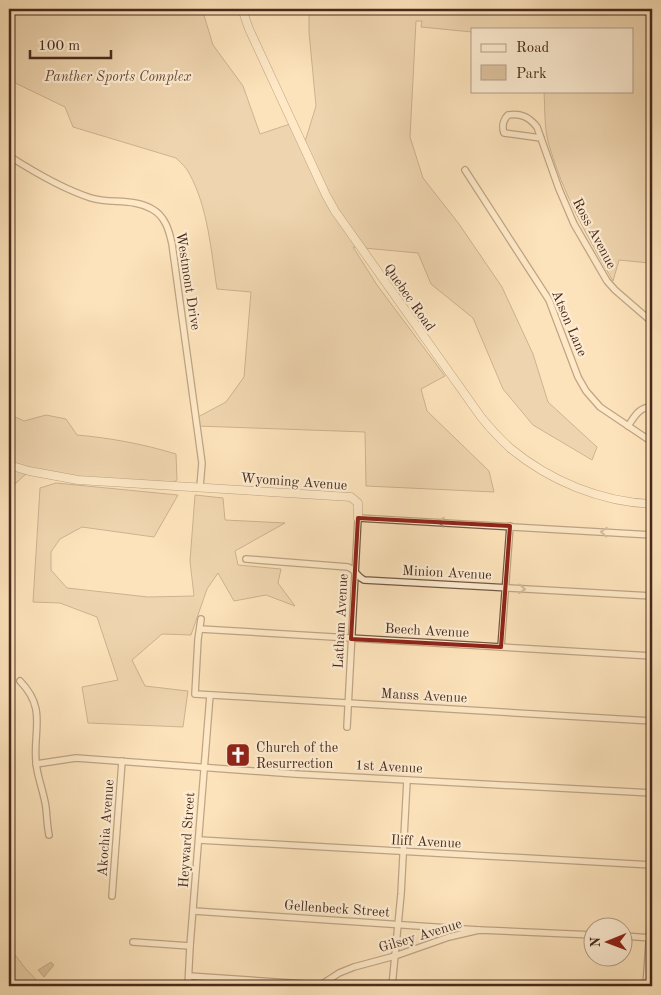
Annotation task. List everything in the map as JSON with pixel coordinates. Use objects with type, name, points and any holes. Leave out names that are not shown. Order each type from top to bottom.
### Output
[{"type":"street","name":"Quebec Road","points":[[242,9],[257,46],[335,211],[481,417],[509,447],[553,476],[607,497],[652,504]]},
{"type":"street","name":"Ross Avenue","points":[[541,138],[504,133],[502,129],[504,121],[508,116],[521,115],[528,118],[537,127],[541,138],[559,189],[574,224],[607,281],[652,322]]},
{"type":"street","name":"Westmont Drive","points":[[9,156],[81,194],[105,201],[130,202],[144,206],[156,211],[165,222],[172,244],[202,463],[200,487]]},
{"type":"street","name":"Atson Lane","points":[[465,170],[548,300],[578,377],[586,391],[600,407],[652,442]]},
{"type":"street","points":[[628,426],[639,411],[646,407],[652,407]]},
{"type":"street","name":"Wyoming Avenue","points":[[9,465],[29,471],[78,480],[351,497],[358,503],[358,518]]},
{"type":"street","points":[[358,518],[652,535]]},
{"type":"street","name":"Latham Avenue","points":[[347,727],[358,518]]},
{"type":"street","points":[[501,647],[510,526]]},
{"type":"street","name":"Minion Avenue","points":[[246,559],[348,567],[364,580],[652,596]]},
{"type":"street","points":[[200,629],[201,619]]},
{"type":"street","name":"Beech Avenue","points":[[200,629],[652,656]]},
{"type":"street","name":"Manss Avenue","points":[[200,629],[195,694],[652,721]]},
{"type":"street","points":[[20,681],[30,693],[36,708],[38,723],[36,764],[46,807],[49,835]]},
{"type":"street","name":"Heyward Street","points":[[188,986],[210,695]]},
{"type":"street","name":"1st Avenue","points":[[36,764],[76,758],[198,766],[203,768],[652,793]]},
{"type":"street","name":"Akochia Avenue","points":[[112,896],[122,761]]},
{"type":"street","points":[[392,986],[404,852],[408,780]]},
{"type":"street","name":"Iliff Avenue","points":[[199,840],[652,865]]},
{"type":"street","points":[[646,986],[651,938],[652,899]]},
{"type":"street","name":"Gellenbeck Street","points":[[194,912],[479,930]]},
{"type":"street","name":"Gilsey Avenue","points":[[320,985],[339,973],[354,967],[395,956],[449,937],[479,930],[584,935]]},
{"type":"street","points":[[634,937],[651,938]]},
{"type":"street","points":[[133,942],[190,946]]},
{"type":"street","points":[[189,976],[320,985]]},
{"type":"highlighted area","points":[[358,518],[510,526],[501,647],[351,639]]},
{"type":"green space","name":"Panther Sports Complex","points":[[9,9],[202,9],[213,45],[243,86],[260,134],[293,123],[304,145],[316,106],[309,32],[309,9],[652,9],[652,216],[649,263],[619,260],[613,281],[594,248],[561,181],[546,132],[544,92],[634,92],[634,28],[471,28],[471,32],[421,27],[422,21],[416,21],[410,137],[423,178],[459,224],[502,287],[533,354],[548,402],[597,447],[592,460],[533,425],[503,389],[473,318],[431,284],[418,253],[353,247],[377,285],[445,376],[421,389],[427,411],[489,471],[494,492],[366,486],[365,432],[197,426],[196,418],[226,402],[244,377],[251,292],[217,289],[205,215],[201,200],[188,171],[176,158],[73,127],[65,107],[9,80]]},
{"type":"green space","points":[[9,414],[24,421],[46,415],[66,419],[77,435],[127,442],[176,454],[177,480],[169,485],[78,480],[29,471],[15,484],[9,484]]},
{"type":"green space","points":[[56,483],[178,495],[154,537],[82,527],[60,539],[51,552],[51,570],[67,588],[148,597],[194,596],[190,561],[195,495],[223,498],[225,520],[285,523],[235,551],[238,565],[281,569],[278,583],[295,606],[266,595],[234,601],[218,573],[207,589],[191,635],[162,634],[132,660],[145,686],[188,691],[183,727],[88,723],[82,687],[118,680],[97,617],[60,603],[33,602],[40,488]]},
{"type":"green space","points":[[9,947],[25,968],[42,986],[9,986]]},
{"type":"shaded area","points":[[51,962],[54,965],[44,977],[38,970]]},
{"type":"place","name":"Church of the Resurrection","points":[[238,755]]}]
